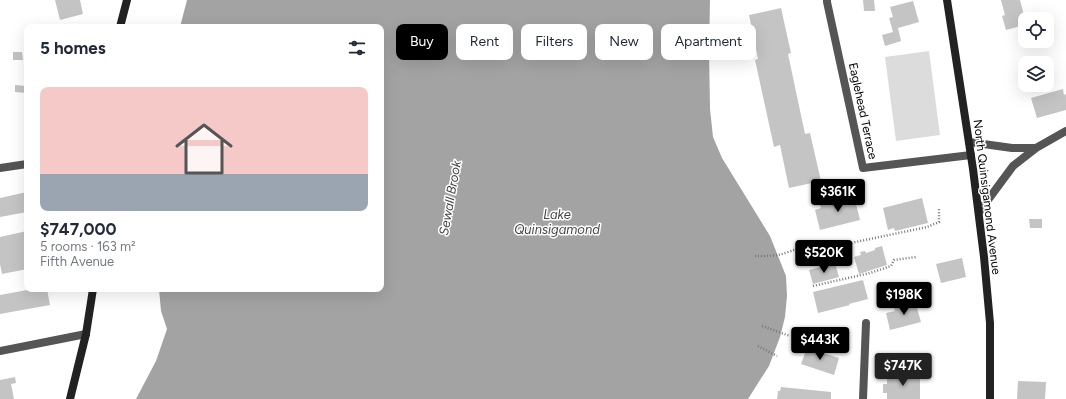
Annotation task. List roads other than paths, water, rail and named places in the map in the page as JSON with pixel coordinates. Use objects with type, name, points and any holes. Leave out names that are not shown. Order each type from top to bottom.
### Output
[{"type":"main road","points":[[121,24],[127,0]]},
{"type":"main road","name":"North Quinsigamond Avenue","points":[[947,0],[979,212],[990,323],[990,399]]},
{"type":"main road","points":[[70,399],[86,334],[92,292]]},
{"type":"street","name":"Eaglehead Terrace","points":[[827,0],[826,2],[863,168],[971,155]]},
{"type":"street","points":[[979,212],[1013,166],[1036,148],[1066,131]]},
{"type":"street","points":[[969,142],[1012,148],[1036,148]]},
{"type":"street","points":[[0,168],[24,164]]},
{"type":"street","points":[[863,399],[866,323]]},
{"type":"street","points":[[0,351],[86,334]]},
{"type":"water","name":"Lake Quinsigamond","points":[[187,0],[710,0],[710,24],[661,24],[661,60],[709,60],[710,109],[713,137],[722,158],[770,236],[786,276],[787,296],[785,317],[780,337],[769,366],[748,399],[136,399],[156,361],[167,329],[161,311],[159,292],[384,292],[384,24],[181,24]]},
{"type":"water label","name":"Sewall Brook","points":[[450,198]]}]
